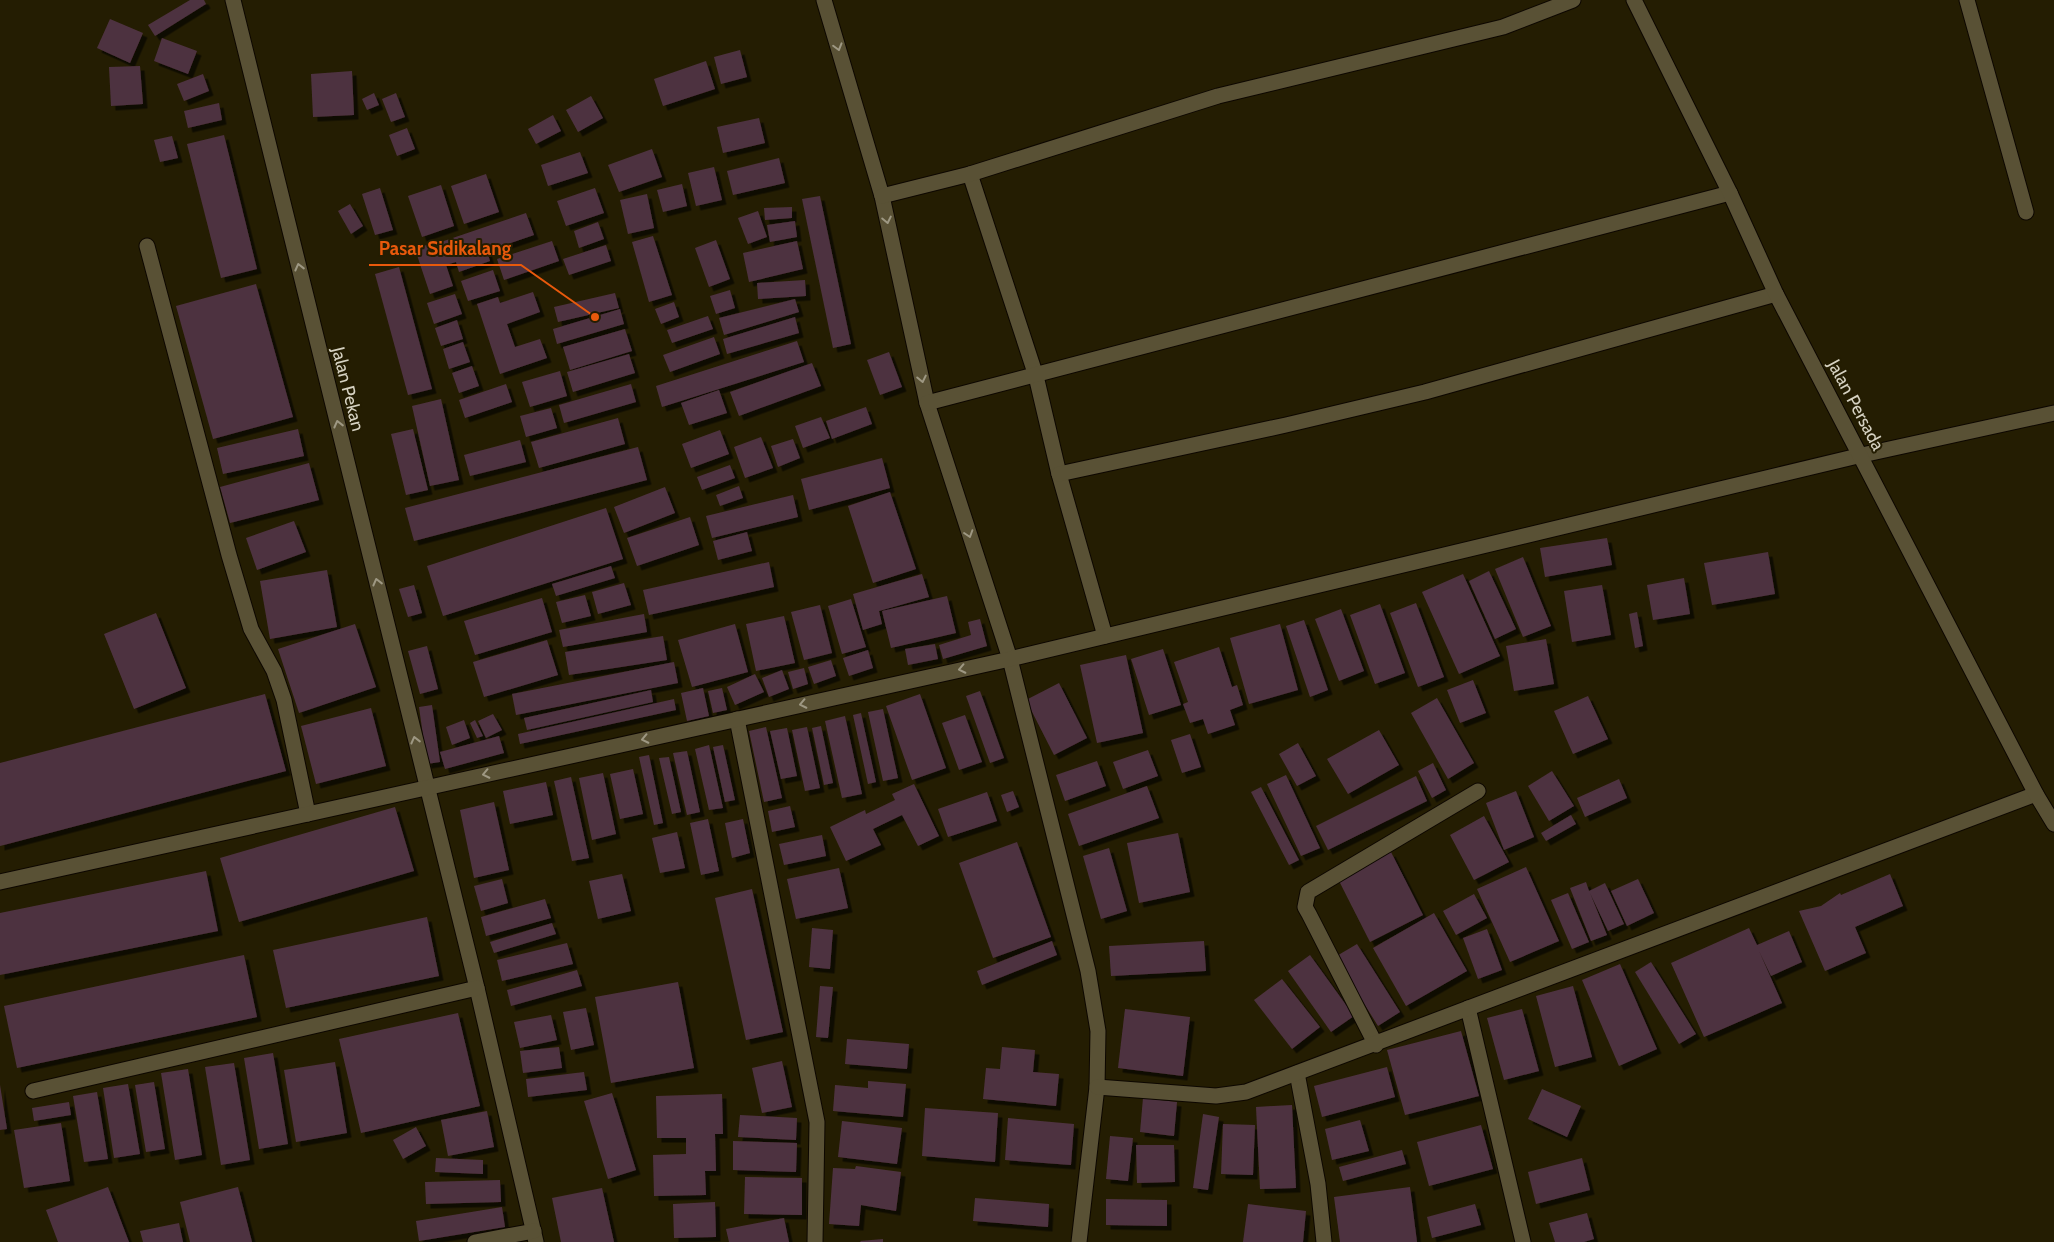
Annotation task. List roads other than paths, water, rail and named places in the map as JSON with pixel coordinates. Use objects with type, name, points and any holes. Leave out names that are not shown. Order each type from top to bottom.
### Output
[{"type":"street","name":"Jalan Pekan","points":[[233,0],[477,988],[535,1237]]},
{"type":"street","points":[[824,0],[882,196],[927,403],[1010,659],[1088,971],[1098,1031],[1097,1088],[1079,1242]]},
{"type":"street","points":[[882,196],[970,174],[1218,96],[1503,27],[1573,0]]},
{"type":"street","name":"Jalan Persada","points":[[1634,0],[1730,193],[1776,294],[1862,455],[2036,794],[2054,824]]},
{"type":"street","points":[[1967,0],[2026,212]]},
{"type":"street","points":[[970,174],[1036,376],[1059,474],[1104,636]]},
{"type":"street","points":[[927,403],[1730,193]]},
{"type":"street","points":[[147,246],[226,545],[251,629],[274,671],[284,700],[308,814]]},
{"type":"street","points":[[1059,474],[1286,425],[1425,392],[1776,294]]},
{"type":"street","points":[[0,882],[1010,659],[1862,455],[2054,413]]},
{"type":"street","points":[[737,719],[818,1122],[815,1242]]},
{"type":"street","points":[[1376,1045],[1305,907],[1308,892],[1478,791]]},
{"type":"street","points":[[1097,1088],[1216,1096],[1246,1092],[1376,1045],[1468,1008],[2036,794]]},
{"type":"street","points":[[33,1091],[477,988]]},
{"type":"street","points":[[1468,1008],[1523,1242]]},
{"type":"street","points":[[1297,1073],[1318,1184],[1324,1242]]},
{"type":"street","points":[[475,1242],[535,1237]]},
{"type":"place","name":"Pasar Sidikalang","points":[[595,317]]}]
